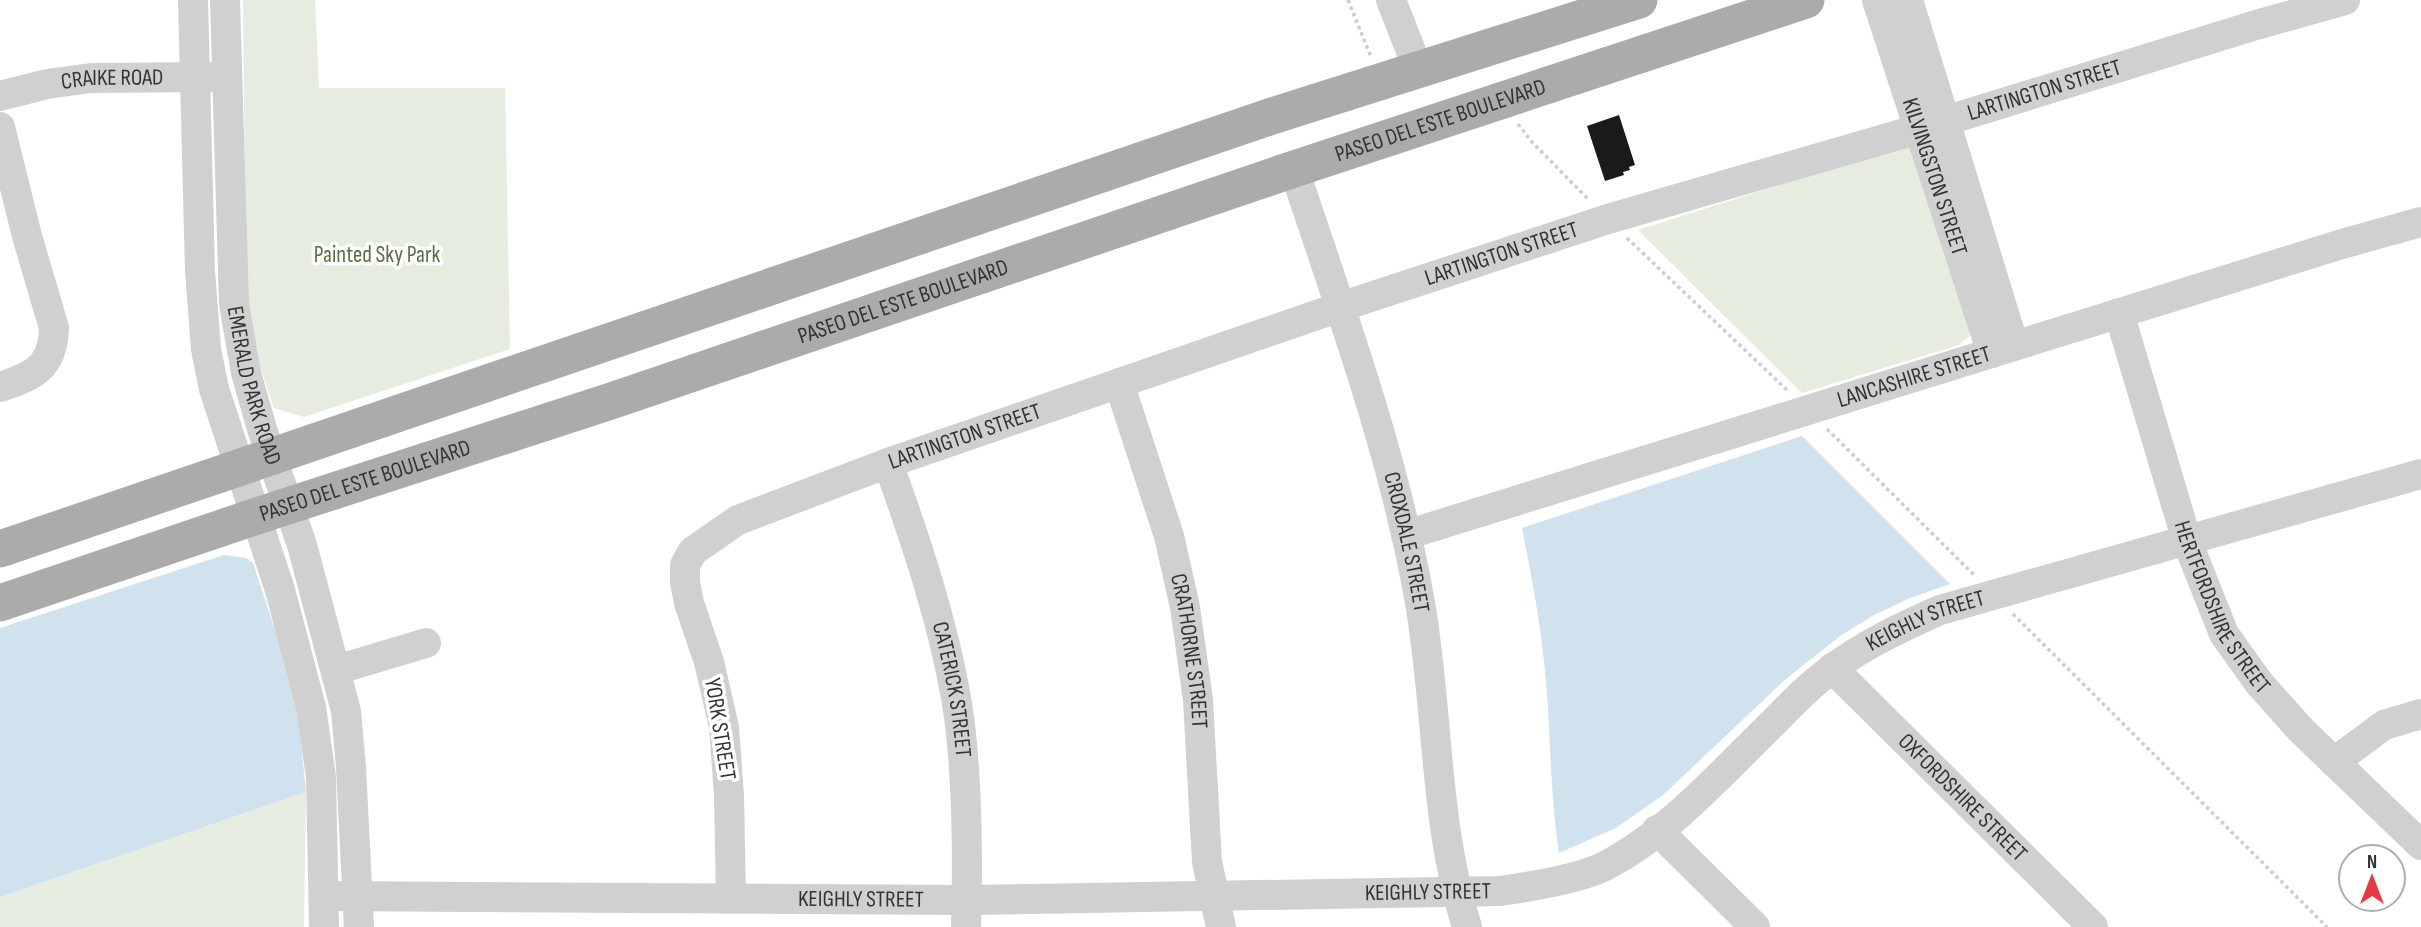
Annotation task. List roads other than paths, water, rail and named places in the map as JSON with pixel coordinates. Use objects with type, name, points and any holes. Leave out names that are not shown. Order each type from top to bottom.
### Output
[{"type":"main road","points":[[0,549],[1381,81],[1639,0]]},
{"type":"main road","name":"PASEO DEL ESTE BOULEVARD","points":[[0,603],[1806,0]]},
{"type":"street","points":[[193,0],[200,271],[206,349],[214,389],[256,461]]},
{"type":"street","name":"EMERALD PARK ROAD","points":[[225,0],[234,304],[246,373],[256,461],[272,511],[280,590],[312,707],[321,777],[324,927]]},
{"type":"street","points":[[1391,0],[1418,69]]},
{"type":"street","name":"KILVINGSTON STREET","points":[[1877,0],[1932,125],[2003,349]]},
{"type":"street","name":"KILVINGSTON STREET","points":[[1908,0],[1932,125]]},
{"type":"street","name":"LARTINGTON STREET","points":[[685,565],[693,551],[738,520],[888,463],[1340,307],[1608,219],[1932,125],[2344,0]]},
{"type":"street","name":"CRAIKE ROAD","points":[[0,96],[47,84],[92,78],[226,77]]},
{"type":"street","points":[[0,127],[27,236],[54,328],[54,343],[49,357],[40,369],[27,378],[0,387]]},
{"type":"street","name":"CROXDALE STREET","points":[[1294,169],[1340,307],[1406,535],[1429,662],[1446,842],[1467,927]]},
{"type":"street","name":"LANCASHIRE STREET","points":[[1406,535],[2342,244],[2421,222]]},
{"type":"street","name":"HERTFORDSHIRE STREET","points":[[2119,313],[2187,541],[2224,634],[2259,684],[2301,730],[2421,845]]},
{"type":"street","name":"CRATHORNE STREET","points":[[1119,383],[1169,536],[1185,607],[1198,700],[1207,862],[1221,927]]},
{"type":"street","name":"CATERICK STREET","points":[[888,463],[914,533],[929,584],[957,704],[963,764],[967,913]]},
{"type":"street","name":"KEIGHLY STREET","points":[[324,895],[731,898],[967,913],[1215,895],[1500,891],[1533,886],[1601,868],[1636,846],[1679,814],[1832,668],[1890,632],[1940,610],[2421,474]]},
{"type":"street","name":"EMERALD PARK ROAD","points":[[272,511],[302,545],[346,711],[359,927]]},
{"type":"street","name":"YORK STREET","points":[[685,565],[684,582],[689,603],[709,662],[724,727],[729,796],[731,898]]},
{"type":"street","points":[[336,670],[426,643]]},
{"type":"street","name":"OXFORDSHIRE STREET","points":[[1832,668],[2093,927]]},
{"type":"street","points":[[2334,762],[2385,725],[2421,714]]},
{"type":"street","points":[[1657,830],[1755,927]]},
{"type":"water","points":[[1802,436],[1950,584],[1910,598],[1874,615],[1840,636],[1787,678],[1663,795],[1616,828],[1559,853],[1544,663],[1522,528]]},
{"type":"water","points":[[224,555],[246,558],[253,563],[296,694],[306,792],[0,897],[0,628]]},
{"type":"park label","name":"Painted Sky Park","points":[[377,255]]}]
